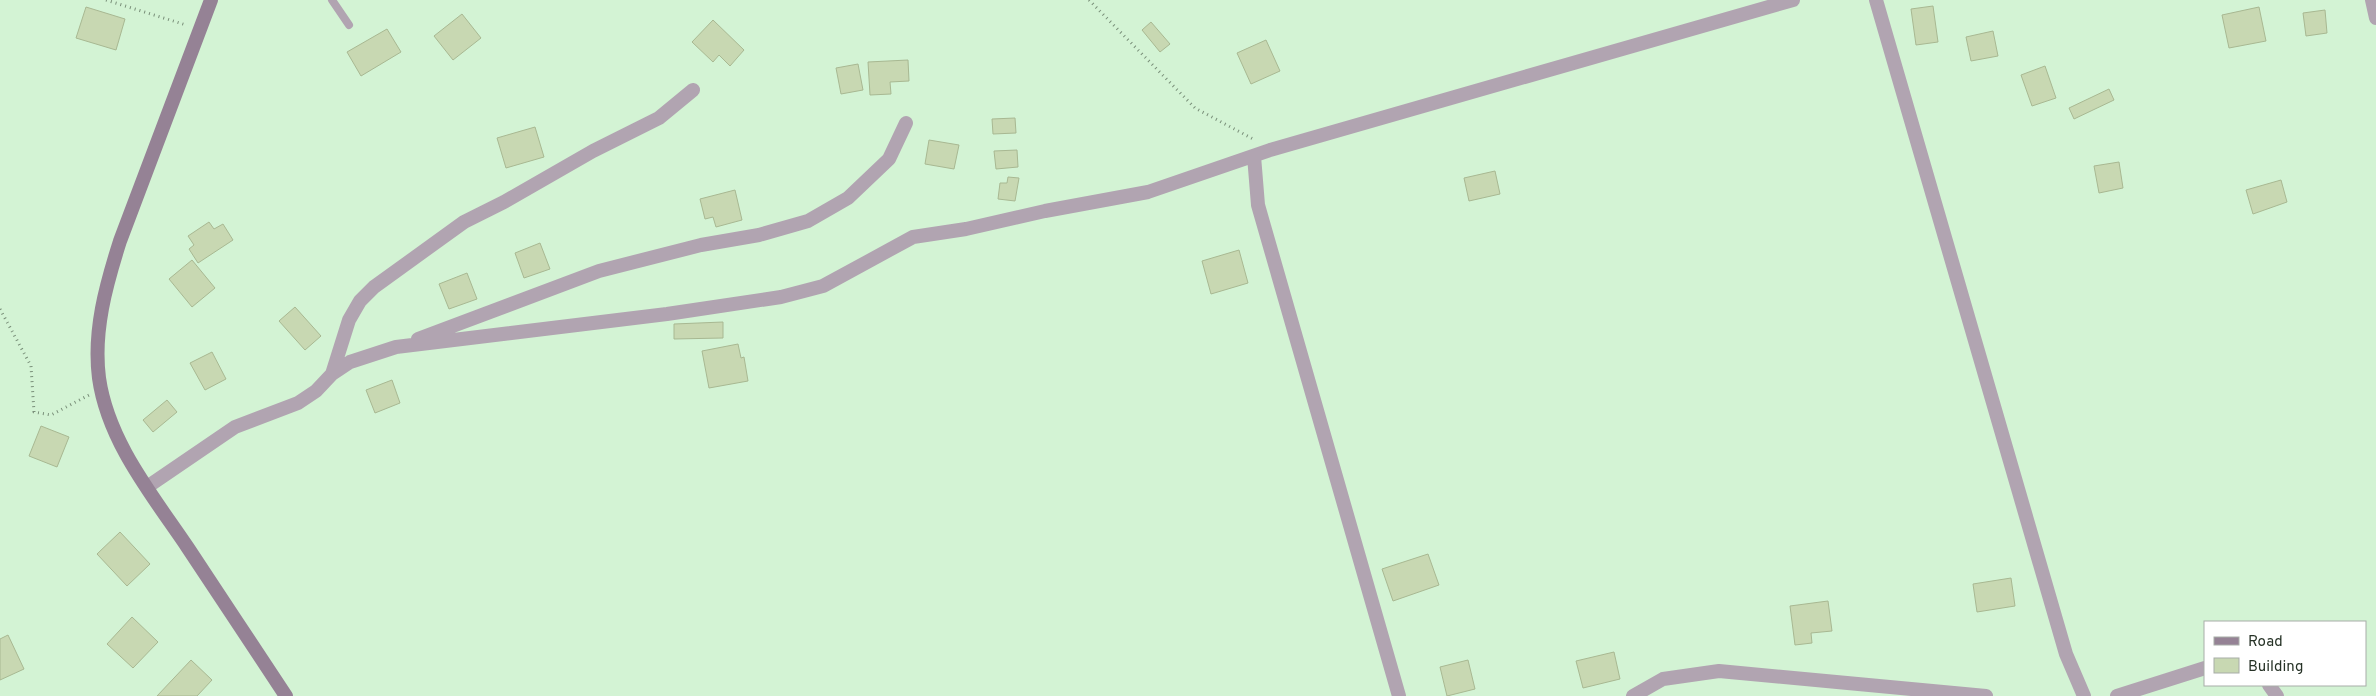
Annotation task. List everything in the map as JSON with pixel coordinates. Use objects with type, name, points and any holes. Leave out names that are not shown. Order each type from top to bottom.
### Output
[{"type":"main road","points":[[211,0],[120,240],[110,273],[99,324],[99,377],[106,407],[119,440],[147,487],[286,696]]},
{"type":"street","points":[[396,348],[667,314],[781,297],[822,286],[913,237],[966,230],[1045,211],[1148,192],[1270,150],[1794,0]]},
{"type":"street","points":[[1876,0],[2066,654],[2084,696]]},
{"type":"street","points":[[2372,0],[2376,18]]},
{"type":"street","points":[[332,374],[349,320],[360,300],[374,287],[464,222],[504,202],[593,151],[659,118],[693,90]]},
{"type":"street","points":[[147,487],[235,427],[298,402],[316,391],[332,374],[350,362],[396,348],[599,271],[701,245],[759,235],[808,221],[848,198],[889,159],[906,123]]},
{"type":"street","points":[[1254,156],[1258,205],[1399,696]]},
{"type":"street","points":[[2117,696],[2204,668]]},
{"type":"street","points":[[1633,696],[1663,679],[1719,671],[1986,696]]},
{"type":"lane","points":[[332,0],[349,25]]},
{"type":"path","points":[[106,0],[201,29]]},
{"type":"path","points":[[1089,0],[1195,108],[1270,150]]},
{"type":"path","points":[[0,309],[31,366],[34,412],[51,415],[102,389]]},
{"type":"building","points":[[1933,6],[1938,42],[1916,45],[1911,9]]},
{"type":"building","points":[[86,7],[125,19],[116,50],[76,38]]},
{"type":"building","points":[[2259,7],[2266,41],[2229,48],[2222,15]]},
{"type":"building","points":[[2325,10],[2327,33],[2306,36],[2303,13]]},
{"type":"building","points":[[462,14],[481,38],[453,60],[434,36]]},
{"type":"building","points":[[713,20],[744,50],[730,66],[719,55],[713,62],[692,42]]},
{"type":"building","points":[[1151,22],[1170,44],[1160,52],[1142,30]]},
{"type":"building","points":[[387,29],[401,52],[361,76],[347,52]]},
{"type":"building","points":[[1993,31],[1998,56],[1971,61],[1966,37]]},
{"type":"building","points":[[1266,40],[1280,71],[1251,84],[1237,53]]},
{"type":"building","points":[[908,60],[909,81],[890,82],[891,94],[870,95],[868,62]]},
{"type":"building","points":[[858,64],[863,90],[841,94],[836,68]]},
{"type":"building","points":[[2045,66],[2056,98],[2032,106],[2021,75]]},
{"type":"building","points":[[2109,89],[2114,100],[2074,119],[2069,108]]},
{"type":"building","points":[[1015,118],[1016,133],[993,134],[992,119]]},
{"type":"building","points":[[535,127],[544,157],[506,168],[497,138]]},
{"type":"building","points":[[929,140],[959,145],[954,169],[925,164]]},
{"type":"building","points":[[1017,150],[1018,167],[996,169],[994,151]]},
{"type":"building","points":[[2119,162],[2123,188],[2099,193],[2094,166]]},
{"type":"building","points":[[1495,171],[1500,194],[1469,201],[1464,178]]},
{"type":"building","points":[[1008,177],[1019,178],[1015,201],[998,199],[1000,183],[1007,183]]},
{"type":"building","points":[[2281,180],[2287,202],[2253,214],[2246,190]]},
{"type":"building","points":[[735,190],[742,220],[716,227],[713,217],[705,219],[700,199]]},
{"type":"building","points":[[209,222],[214,229],[223,224],[233,240],[198,263],[189,249],[194,245],[188,236]]},
{"type":"building","points":[[540,243],[550,269],[524,278],[515,253]]},
{"type":"building","points":[[1239,250],[1248,283],[1211,294],[1202,261]]},
{"type":"building","points":[[192,260],[215,288],[192,307],[169,279]]},
{"type":"building","points":[[467,273],[477,299],[449,309],[439,284]]},
{"type":"building","points":[[295,307],[321,336],[305,350],[279,321]]},
{"type":"building","points":[[723,322],[723,338],[674,339],[674,324]]},
{"type":"building","points":[[738,344],[741,358],[744,357],[748,381],[709,388],[702,351]]},
{"type":"building","points":[[212,352],[226,379],[205,390],[190,363]]},
{"type":"building","points":[[392,380],[400,403],[375,413],[366,390]]},
{"type":"building","points":[[167,400],[177,412],[153,432],[143,420]]},
{"type":"building","points":[[41,426],[69,437],[57,467],[29,456]]},
{"type":"building","points":[[120,532],[150,564],[127,586],[97,554]]},
{"type":"building","points":[[1428,554],[1439,585],[1393,601],[1382,569]]},
{"type":"building","points":[[2011,578],[2015,606],[1977,612],[1973,584]]},
{"type":"building","points":[[1828,601],[1832,631],[1811,633],[1812,643],[1795,645],[1790,606]]},
{"type":"building","points":[[132,617],[158,642],[133,668],[107,644]]},
{"type":"building","points":[[8,635],[24,669],[0,680],[0,639]]},
{"type":"building","points":[[1614,652],[1620,679],[1583,688],[1576,661]]},
{"type":"building","points":[[191,660],[212,680],[197,696],[157,696]]},
{"type":"building","points":[[1468,660],[1475,689],[1447,696],[1440,667]]}]
